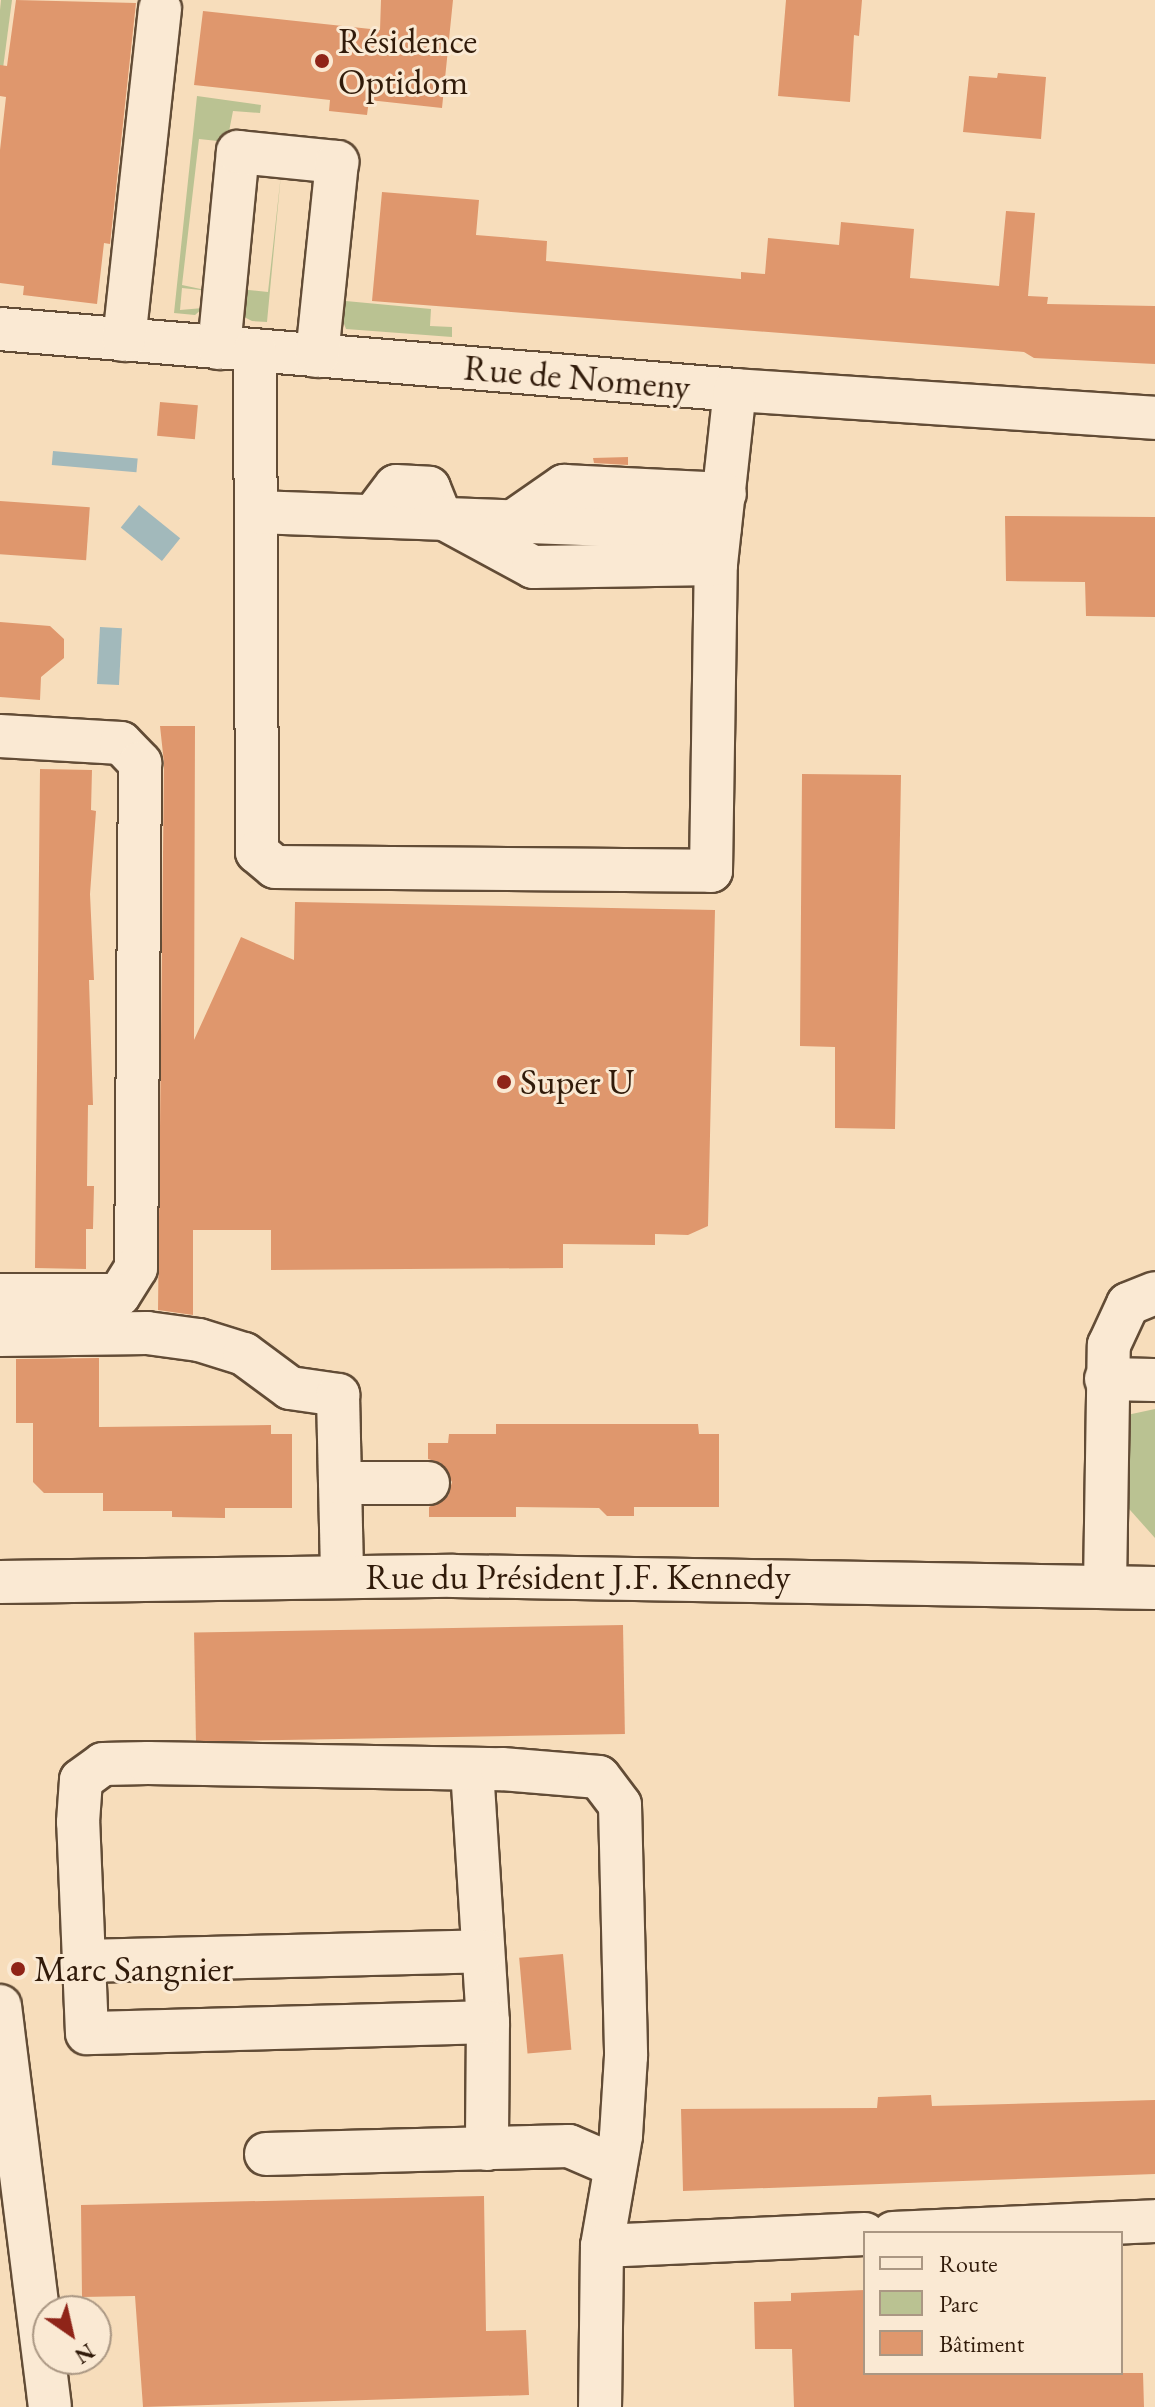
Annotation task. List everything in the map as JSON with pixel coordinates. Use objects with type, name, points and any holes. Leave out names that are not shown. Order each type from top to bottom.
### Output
[{"type":"street","points":[[124,340],[160,9]]},
{"type":"street","points":[[317,356],[337,162],[238,152],[237,349],[256,512],[257,852],[275,867],[711,871],[720,529],[735,390]]},
{"type":"street","name":"Rue de Nomeny","points":[[0,329],[735,390],[1155,418]]},
{"type":"street","points":[[256,512],[374,515],[396,486],[429,488],[441,517],[533,567],[720,529]]},
{"type":"street","points":[[441,517],[515,520],[564,486],[720,529]]},
{"type":"street","points":[[0,736],[121,743],[140,763],[140,779],[136,1268],[119,1295],[0,1295]]},
{"type":"street","points":[[1105,1587],[1106,1379],[1109,1345],[1128,1304],[1155,1293]]},
{"type":"street","points":[[0,1335],[147,1333],[221,1345],[244,1354],[290,1388],[338,1395],[342,1576]]},
{"type":"street","points":[[1106,1379],[1155,1380]]},
{"type":"street","points":[[340,1483],[428,1483]]},
{"type":"street","name":"Rue du Président J.F. Kennedy","points":[[0,1582],[342,1576],[853,1579],[910,1587],[1155,1588]]},
{"type":"street","points":[[488,2022],[87,2033],[78,1822],[81,1780],[103,1764],[472,1769],[599,1777],[620,1805],[626,2056],[621,2136],[613,2165],[602,2246],[600,2407]]},
{"type":"street","points":[[472,1769],[488,2022],[487,2149]]},
{"type":"street","points":[[84,1961],[483,1951]]},
{"type":"street","points":[[0,2006],[50,2407]]},
{"type":"street","points":[[266,2154],[569,2146],[613,2165]]},
{"type":"street","points":[[937,2231],[1155,2221]]},
{"type":"street","points":[[602,2246],[863,2234]]},
{"type":"green space","points":[[1,0],[12,0],[0,91],[0,10]]},
{"type":"green space","points":[[197,96],[261,105],[260,113],[233,111],[227,142],[199,139],[182,285],[210,291],[182,288],[180,310],[203,308],[195,315],[174,313]]},
{"type":"green space","points":[[281,174],[267,322],[252,321],[242,316],[239,289],[268,292]]},
{"type":"green space","points":[[335,300],[431,309],[430,326],[452,327],[452,337],[346,329]]},
{"type":"green space","points":[[1155,1409],[1155,1538],[1122,1501],[1127,1415]]},
{"type":"water","points":[[53,451],[138,458],[136,472],[52,465]]},
{"type":"water","points":[[139,505],[180,538],[162,561],[121,528]]},
{"type":"water","points":[[100,627],[122,628],[119,685],[97,684]]},
{"type":"building","points":[[16,0],[136,3],[110,244],[104,243],[97,304],[23,295],[24,286],[0,283],[0,150],[6,97],[0,96],[0,65],[7,66]]},
{"type":"building","name":"Résidence Optidom","points":[[381,0],[453,0],[442,108],[369,100],[367,115],[329,111],[330,100],[194,85],[203,11],[380,30]]},
{"type":"building","points":[[786,0],[862,0],[859,36],[854,35],[850,102],[778,96]]},
{"type":"building","points":[[998,73],[1046,77],[1041,139],[963,132],[969,76],[997,78]]},
{"type":"building","points":[[382,192],[479,200],[476,235],[547,241],[546,261],[741,279],[741,272],[765,274],[768,238],[839,245],[841,222],[914,229],[910,278],[999,286],[1006,211],[1035,213],[1028,296],[1048,297],[1047,304],[1155,306],[1155,364],[1034,358],[1024,352],[372,301]]},
{"type":"building","points":[[160,402],[198,405],[195,439],[157,436]]},
{"type":"building","points":[[628,457],[628,465],[594,463],[593,458]]},
{"type":"building","points":[[0,501],[90,507],[86,560],[0,554]]},
{"type":"building","points":[[1005,516],[1155,517],[1155,617],[1086,616],[1085,582],[1006,581]]},
{"type":"building","points":[[0,622],[50,626],[64,639],[64,658],[41,677],[40,700],[0,697]]},
{"type":"building","name":"Super U","points":[[160,726],[195,726],[194,1040],[241,937],[294,960],[295,902],[715,910],[708,1226],[688,1235],[655,1234],[655,1245],[563,1244],[563,1268],[271,1270],[271,1230],[193,1230],[193,1315],[158,1310],[164,763]]},
{"type":"building","points":[[40,769],[92,770],[91,810],[96,811],[90,894],[94,980],[89,980],[93,1105],[88,1105],[87,1186],[94,1186],[93,1229],[86,1229],[86,1269],[35,1268]]},
{"type":"building","points":[[802,774],[901,775],[895,1129],[835,1128],[835,1047],[800,1046]]},
{"type":"building","points":[[99,1358],[99,1427],[271,1425],[271,1434],[292,1434],[292,1508],[225,1508],[225,1518],[172,1517],[172,1511],[103,1511],[103,1493],[44,1493],[33,1482],[33,1423],[16,1423],[16,1359]]},
{"type":"building","points":[[496,1424],[698,1424],[699,1434],[719,1434],[719,1507],[634,1507],[634,1516],[607,1516],[599,1508],[516,1507],[516,1517],[429,1517],[429,1507],[448,1496],[452,1482],[441,1463],[428,1459],[428,1443],[448,1443],[449,1434],[496,1434]]},
{"type":"building","points":[[623,1625],[625,1734],[196,1741],[194,1632]]},
{"type":"building","points":[[563,1954],[571,2050],[528,2053],[519,1958]]},
{"type":"building","points":[[931,2095],[932,2106],[1155,2100],[1155,2174],[683,2191],[681,2109],[877,2108],[878,2097]]},
{"type":"building","points":[[484,2196],[486,2331],[526,2330],[529,2395],[143,2407],[135,2296],[82,2295],[81,2205]]},
{"type":"building","points":[[863,2290],[863,2375],[1143,2373],[1144,2407],[794,2407],[792,2349],[755,2349],[754,2302],[791,2301],[791,2293]]},
{"type":"place","name":"Résidence Optidom","points":[[322,61]]},
{"type":"place","name":"Super U","points":[[504,1082]]},
{"type":"place","name":"Marc Sangnier","points":[[18,1969]]}]
